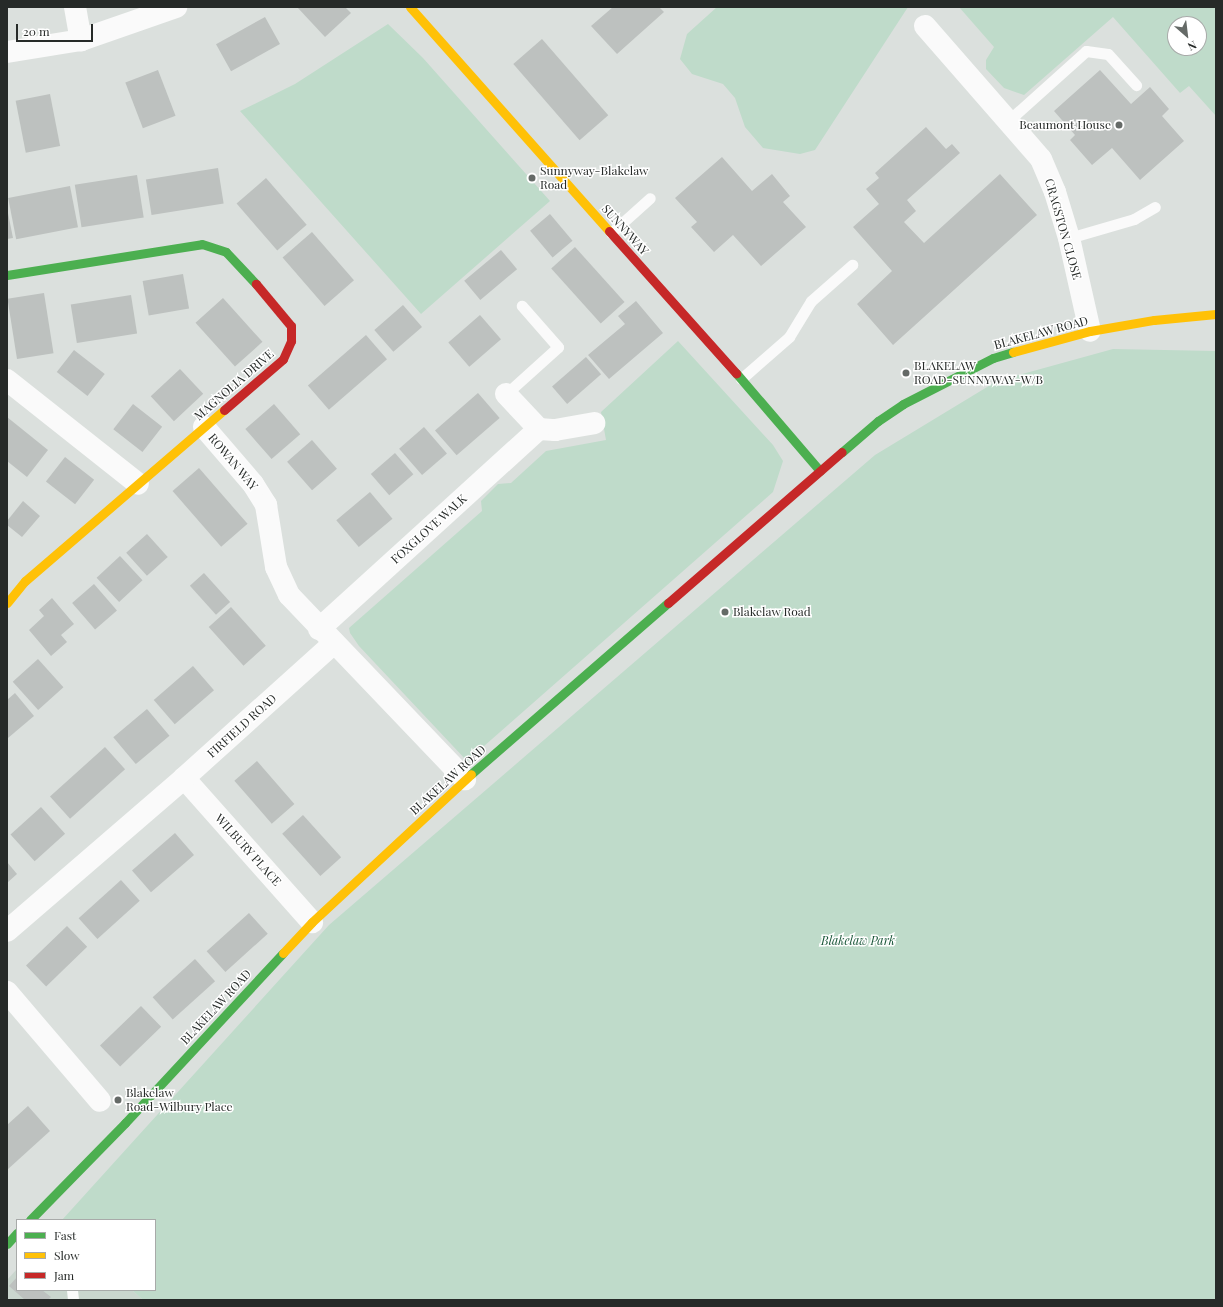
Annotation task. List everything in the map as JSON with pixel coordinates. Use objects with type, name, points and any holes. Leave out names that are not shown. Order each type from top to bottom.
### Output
[{"type":"street","points":[[75,7],[81,40]]},
{"type":"street","points":[[7,52],[81,40],[176,7]]},
{"type":"street","name":"SUNNYWAY","points":[[410,7],[742,379],[820,471]]},
{"type":"street","name":"CRAGSTON CLOSE","points":[[924,26],[1041,158],[1055,192],[1069,238],[1090,331]]},
{"type":"street","name":"MAGNOLIA DRIVE","points":[[7,275],[202,244],[226,252],[281,311],[291,326],[291,341],[283,359],[25,581],[7,603]]},
{"type":"street","name":"BLAKELAW ROAD","points":[[31,1219],[125,1123],[312,922],[465,780],[878,421],[946,381],[993,358],[1090,331],[1154,320],[1216,314]]},
{"type":"street","points":[[7,380],[138,484]]},
{"type":"street","points":[[506,394],[539,429],[555,430],[594,422]]},
{"type":"street","name":"ROWAN WAY","points":[[204,428],[253,484],[266,505],[276,566],[281,582],[289,595],[326,636]]},
{"type":"street","name":"FOXGLOVE WALK","points":[[326,636],[539,429]]},
{"type":"street","points":[[326,636],[465,780]]},
{"type":"street","name":"FIRFIELD ROAD","points":[[7,931],[184,778],[326,636]]},
{"type":"street","name":"WILBURY PLACE","points":[[184,778],[312,922]]},
{"type":"street","points":[[7,992],[100,1101]]},
{"type":"street","points":[[7,1244],[16,1234]]},
{"type":"lane","points":[[1008,121],[1086,51],[1108,54],[1136,85]]},
{"type":"lane","points":[[611,233],[650,198]]},
{"type":"lane","points":[[1069,238],[1134,219],[1155,207]]},
{"type":"lane","points":[[742,379],[789,337],[811,301],[852,265]]},
{"type":"lane","points":[[506,394],[558,347],[522,306]]},
{"type":"shaded area","points":[[16,1270],[16,1291],[133,1291],[143,1300],[7,1300],[7,1280]]},
{"type":"green space","points":[[717,7],[908,7],[815,150],[800,154],[763,148],[745,127],[735,98],[723,84],[692,74],[680,59],[687,34]]},
{"type":"green space","points":[[959,7],[1216,7],[1216,116],[1189,86],[1180,93],[1113,17],[1024,95],[1004,88],[986,69],[986,60],[994,47]]},
{"type":"green space","points":[[388,24],[423,58],[550,201],[421,314],[240,111],[295,84]]},
{"type":"green space","points":[[678,341],[773,445],[783,461],[773,492],[467,761],[359,646],[350,633],[349,628],[482,511],[481,501],[498,484],[511,483],[546,451],[606,440],[601,412]]},
{"type":"green space","name":"Blakelaw Park","points":[[1113,349],[1216,351],[1216,1300],[143,1300],[133,1291],[156,1291],[156,1219],[63,1219],[329,925],[875,455],[997,381]]},
{"type":"building","points":[[297,7],[345,7],[351,13],[325,37]]},
{"type":"building","points":[[613,7],[659,7],[664,12],[617,54],[591,26]]},
{"type":"building","points":[[265,17],[280,44],[231,71],[216,44]]},
{"type":"building","points":[[542,39],[608,115],[580,140],[513,64]]},
{"type":"building","points":[[158,70],[176,116],[143,128],[125,83]]},
{"type":"building","name":"Beaumont House","points":[[1100,70],[1131,104],[1150,87],[1169,109],[1162,116],[1184,141],[1140,180],[1112,148],[1092,165],[1070,140],[1075,135],[1054,111]]},
{"type":"building","points":[[50,94],[60,146],[26,153],[16,101]]},
{"type":"building","points":[[926,127],[946,149],[952,144],[960,153],[907,200],[916,211],[904,222],[924,243],[1000,174],[1037,215],[893,345],[857,304],[892,271],[853,227],[879,204],[866,189],[879,178],[875,173]]},
{"type":"building","points":[[722,157],[752,191],[772,174],[790,196],[783,202],[806,227],[761,266],[733,235],[714,252],[691,227],[697,222],[675,198]]},
{"type":"building","points":[[218,168],[224,204],[152,215],[146,179]]},
{"type":"building","points":[[137,175],[144,217],[82,227],[75,185]]},
{"type":"building","points":[[266,178],[307,225],[277,250],[237,204]]},
{"type":"building","points":[[70,186],[78,227],[16,239],[8,198]]},
{"type":"building","points":[[7,208],[13,238],[7,239]]},
{"type":"building","points":[[550,214],[572,241],[553,258],[530,231]]},
{"type":"building","points":[[312,232],[354,280],[325,306],[283,258]]},
{"type":"building","points":[[575,247],[625,302],[601,323],[551,268]]},
{"type":"building","points":[[501,250],[517,269],[480,300],[464,281]]},
{"type":"building","points":[[183,274],[189,308],[149,316],[143,281]]},
{"type":"building","points":[[44,293],[54,353],[17,359],[7,299]]},
{"type":"building","points":[[131,295],[137,334],[77,343],[71,305]]},
{"type":"building","points":[[223,298],[262,342],[235,367],[196,323]]},
{"type":"building","points":[[636,301],[663,333],[609,379],[588,355],[625,324],[618,316]]},
{"type":"building","points":[[403,305],[422,327],[393,352],[374,330]]},
{"type":"building","points":[[480,315],[501,339],[469,367],[448,343]]},
{"type":"building","points":[[366,335],[387,359],[329,410],[308,386]]},
{"type":"building","points":[[74,350],[105,374],[87,396],[57,372]]},
{"type":"building","points":[[586,357],[601,374],[567,404],[552,387]]},
{"type":"building","points":[[180,369],[203,394],[174,421],[151,396]]},
{"type":"building","points":[[478,393],[500,418],[457,455],[435,430]]},
{"type":"building","points":[[133,404],[162,427],[142,452],[113,429]]},
{"type":"building","points":[[274,404],[300,434],[272,459],[245,429]]},
{"type":"building","points":[[7,417],[48,450],[27,477],[7,461]]},
{"type":"building","points":[[424,427],[447,453],[422,475],[399,449]]},
{"type":"building","points":[[312,440],[337,469],[312,490],[287,462]]},
{"type":"building","points":[[395,453],[413,474],[389,495],[371,474]]},
{"type":"building","points":[[65,457],[94,480],[75,504],[46,481]]},
{"type":"building","points":[[199,468],[248,524],[221,547],[173,491]]},
{"type":"building","points":[[370,492],[392,519],[359,547],[336,520]]},
{"type":"building","points":[[23,501],[40,516],[22,537],[7,525],[7,521]]},
{"type":"building","points":[[147,534],[168,557],[147,576],[126,553]]},
{"type":"building","points":[[120,556],[143,580],[119,602],[97,578]]},
{"type":"building","points":[[204,573],[230,602],[216,615],[190,586]]},
{"type":"building","points":[[94,584],[117,610],[95,629],[72,603]]},
{"type":"building","points":[[52,598],[74,624],[61,635],[67,642],[51,656],[29,630],[44,616],[39,610]]},
{"type":"building","points":[[231,607],[266,646],[244,666],[209,627]]},
{"type":"building","points":[[38,659],[63,687],[38,710],[13,682]]},
{"type":"building","points":[[193,666],[214,690],[175,724],[154,700]]},
{"type":"building","points":[[15,693],[34,716],[8,738],[7,700]]},
{"type":"building","points":[[147,709],[169,736],[136,764],[113,737]]},
{"type":"building","points":[[105,747],[125,769],[70,819],[50,797]]},
{"type":"building","points":[[257,761],[294,804],[272,824],[234,781]]},
{"type":"building","points":[[41,807],[65,834],[35,861],[11,834]]},
{"type":"building","points":[[303,815],[341,857],[320,876],[282,834]]},
{"type":"building","points":[[175,833],[194,855],[151,892],[132,870]]},
{"type":"building","points":[[7,862],[17,874],[7,883]]},
{"type":"building","points":[[121,880],[140,901],[97,939],[79,918]]},
{"type":"building","points":[[249,913],[268,934],[225,972],[207,951]]},
{"type":"building","points":[[67,926],[87,947],[46,986],[26,966]]},
{"type":"building","points":[[195,959],[215,981],[173,1019],[153,997]]},
{"type":"building","points":[[141,1006],[161,1027],[120,1066],[100,1046]]},
{"type":"building","points":[[28,1106],[50,1131],[7,1170],[7,1125]]},
{"type":"building","points":[[16,1278],[16,1291],[43,1291],[51,1297],[48,1300],[25,1300],[9,1286]]},
{"type":"traffic: fast","points":[[7,275],[202,244],[226,252],[256,284]]},
{"type":"traffic: fast","points":[[842,452],[878,421],[903,404],[993,358],[1013,352]]},
{"type":"traffic: fast","points":[[736,373],[820,471]]},
{"type":"traffic: fast","points":[[471,774],[668,603]]},
{"type":"traffic: fast","points":[[31,1219],[125,1123],[283,953]]},
{"type":"traffic: fast","points":[[7,1244],[16,1234]]},
{"type":"traffic: slow","points":[[410,7],[609,231]]},
{"type":"traffic: slow","points":[[1013,352],[1090,331],[1154,320],[1216,314]]},
{"type":"traffic: slow","points":[[7,603],[25,581],[224,410]]},
{"type":"traffic: slow","points":[[283,953],[312,922],[471,774]]},
{"type":"traffic: jam","points":[[609,231],[736,373]]},
{"type":"traffic: jam","points":[[224,410],[283,359],[291,341],[291,326],[256,284]]},
{"type":"traffic: jam","points":[[668,603],[842,452]]},
{"type":"place","name":"Beaumont House","points":[[1119,125]]},
{"type":"place","name":"Sunnyway-Blakelaw Road","points":[[532,178]]},
{"type":"place","name":"BLAKELAW ROAD-SUNNYWAY-W/B","points":[[906,373]]},
{"type":"place","name":"Blakelaw Road","points":[[725,612]]},
{"type":"place","name":"Blakelaw Road-Wilbury Place","points":[[118,1100]]}]
